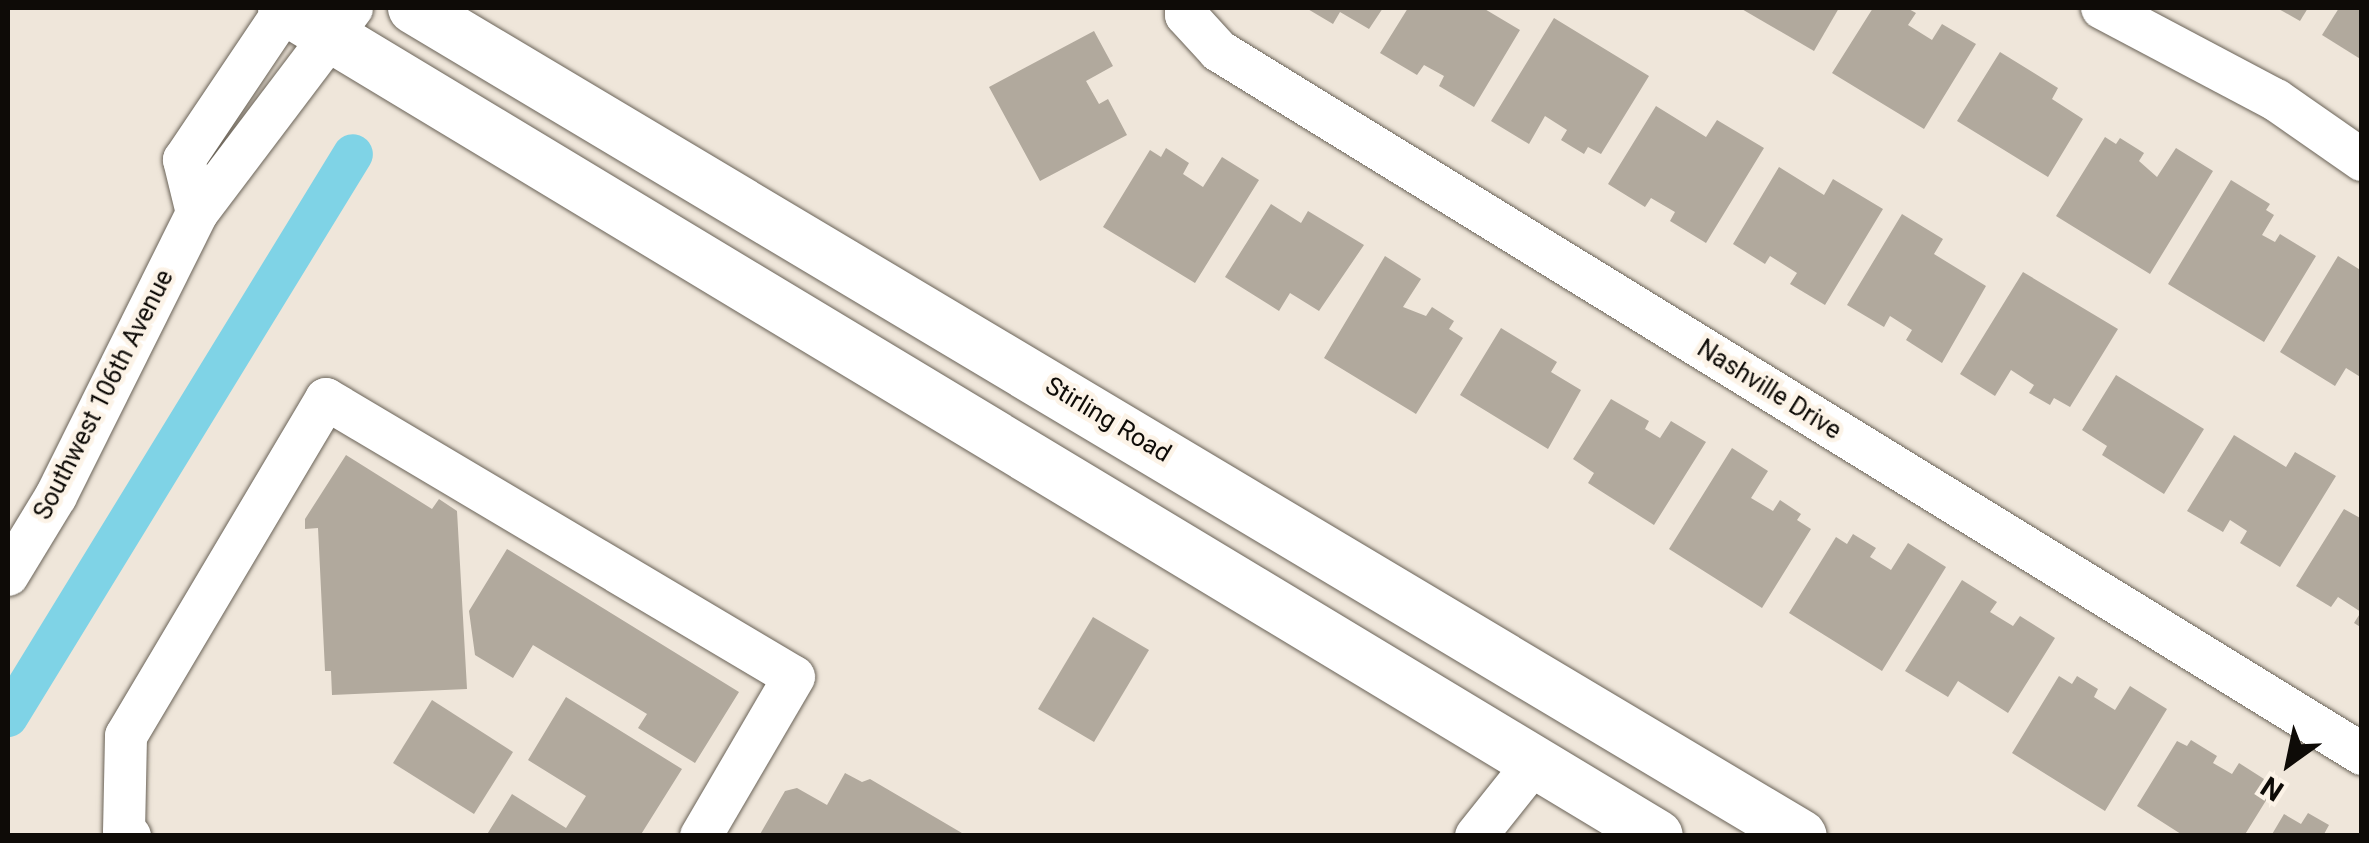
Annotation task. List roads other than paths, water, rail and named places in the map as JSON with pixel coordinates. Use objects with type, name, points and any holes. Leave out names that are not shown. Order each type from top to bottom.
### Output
[{"type":"main road","name":"Stirling Road","points":[[414,8],[1801,836]]},
{"type":"main road","points":[[308,13],[1657,836]]},
{"type":"street","points":[[2102,8],[2276,100],[2362,160]]},
{"type":"street","name":"Nashville Drive","points":[[1186,11],[1218,51],[2362,754]]},
{"type":"street","name":"Southwest 106th Avenue","points":[[8,575],[56,496],[197,213],[184,160],[308,13]]},
{"type":"street","points":[[130,836],[124,832],[126,736],[326,399],[794,677],[701,836]]},
{"type":"street","points":[[1476,836],[1535,762]]},
{"type":"waterway","points":[[8,717],[353,154]]}]
